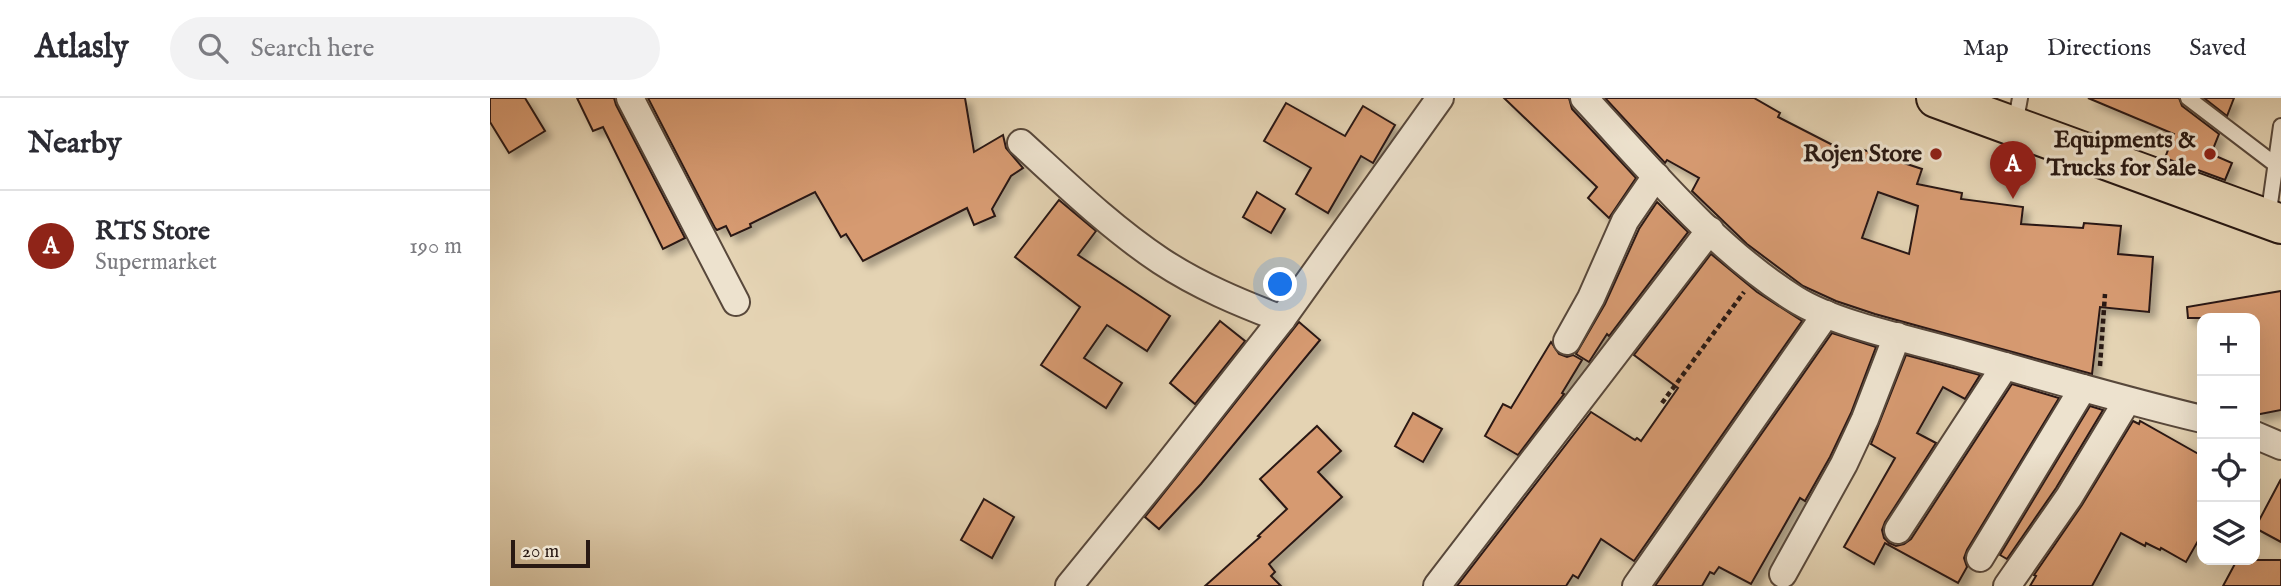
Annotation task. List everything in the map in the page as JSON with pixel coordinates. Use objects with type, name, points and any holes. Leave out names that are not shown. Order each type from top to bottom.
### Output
[{"type":"highway","points":[[1936,98],[2018,112],[2274,222]]},
{"type":"street","points":[[630,98],[736,302]]},
{"type":"street","points":[[1069,586],[1282,319],[1440,98]]},
{"type":"street","points":[[1584,98],[1710,230],[1798,301],[1826,314],[1897,336],[2127,401],[2197,418]]},
{"type":"street","points":[[1021,143],[1095,209],[1161,261],[1224,296],[1282,319]]},
{"type":"street","points":[[1567,341],[1591,298],[1625,222],[1656,176]]},
{"type":"street","points":[[1437,586],[1710,230]]},
{"type":"street","points":[[1636,586],[1826,314]]},
{"type":"street","points":[[1783,574],[1844,464],[1865,419],[1897,336]]},
{"type":"street","points":[[1898,530],[2005,366]]},
{"type":"street","points":[[1980,558],[2090,390]]},
{"type":"street","points":[[2007,586],[2069,497],[2127,401]]},
{"type":"street","points":[[2260,437],[2281,446]]},
{"type":"lane","points":[[2188,98],[2276,165]]},
{"type":"lane","points":[[2274,222],[2276,165],[2281,126]]},
{"type":"path","points":[[1662,403],[1759,272]]},
{"type":"path","points":[[2090,390],[2105,294]]},
{"type":"building","points":[[490,98],[525,98],[545,131],[509,153],[490,122]]},
{"type":"building","points":[[577,98],[614,98],[685,238],[663,249],[603,127],[593,131]]},
{"type":"building","points":[[648,98],[965,98],[974,152],[1003,135],[1006,148],[1023,168],[1011,176],[992,209],[995,216],[974,225],[967,208],[863,261],[846,234],[841,237],[815,192],[731,236],[726,226],[717,230]]},
{"type":"building","points":[[1504,98],[1569,98],[1572,109],[1636,178],[1609,218],[1588,198],[1597,187]]},
{"type":"building","points":[[1605,98],[1754,98],[1780,113],[1778,117],[1858,158],[1861,149],[1922,169],[1917,184],[1962,193],[1961,199],[2023,207],[2021,224],[2083,228],[2084,223],[2121,226],[2118,254],[2153,257],[2149,312],[2100,307],[2092,374],[1875,314],[1803,286],[1747,244],[1692,191],[1699,178],[1667,160],[1665,163]],"holes":[[[1878,192],[1918,206],[1909,254],[1862,238]]]},
{"type":"building","points":[[2088,98],[2179,98],[2182,106],[2219,134],[2211,154],[2232,163],[2225,180],[2165,158],[2174,134]]},
{"type":"building","points":[[2204,98],[2234,98],[2227,116]]},
{"type":"building","points":[[1286,103],[1345,136],[1363,106],[1395,125],[1373,163],[1361,156],[1328,213],[1296,194],[1311,168],[1264,141]]},
{"type":"building","points":[[1257,192],[1285,209],[1271,233],[1243,217]]},
{"type":"building","points":[[1059,200],[1096,231],[1078,255],[1170,316],[1147,351],[1107,325],[1084,358],[1122,383],[1106,408],[1041,365],[1080,307],[1015,257]]},
{"type":"building","points":[[1657,202],[1688,232],[1609,336],[1607,334],[1589,362],[1576,354],[1605,304],[1639,229]]},
{"type":"building","points":[[1711,254],[1757,292],[1802,321],[1634,561],[1601,539],[1578,578],[1573,575],[1566,586],[1457,586],[1591,412],[1635,440],[1637,438],[1641,441],[1678,388],[1634,355]]},
{"type":"building","points":[[2281,291],[2281,410],[2260,414],[2260,313],[2197,313],[2197,318],[2188,318],[2187,307]]},
{"type":"building","points":[[1220,321],[1245,341],[1195,404],[1170,383]]},
{"type":"building","points":[[1299,322],[1320,340],[1201,484],[1159,529],[1145,517]]},
{"type":"building","points":[[1832,333],[1876,347],[1851,413],[1830,457],[1805,501],[1800,498],[1751,584],[1719,567],[1714,574],[1710,572],[1702,586],[1655,586]]},
{"type":"building","points":[[1551,342],[1559,354],[1567,357],[1573,355],[1582,360],[1562,393],[1564,394],[1518,455],[1485,436],[1503,404],[1511,408]]},
{"type":"building","points":[[1906,355],[1980,375],[1965,399],[1943,387],[1917,433],[1936,443],[1885,522],[1882,530],[1884,538],[1896,546],[1911,539],[2012,384],[2059,398],[1967,550],[1964,558],[1967,567],[1958,583],[1885,543],[1874,564],[1844,547],[1895,458],[1871,444]]},
{"type":"building","points":[[2090,406],[2103,410],[2056,488],[2007,559],[2000,555]]},
{"type":"building","points":[[1413,413],[1442,429],[1423,462],[1395,446]]},
{"type":"building","points":[[2133,421],[2139,424],[2140,421],[2197,453],[2197,543],[2186,562],[2161,548],[2160,550],[2146,543],[2145,546],[2121,533],[2092,586],[2030,586],[2036,576],[2034,575],[2082,505]]},
{"type":"building","points":[[1317,426],[1341,451],[1318,472],[1342,497],[1269,564],[1275,572],[1271,576],[1281,586],[1205,586],[1287,509],[1260,479]]},
{"type":"building","points":[[2281,479],[2281,542],[2260,531],[2260,519]]},
{"type":"building","points":[[984,499],[1014,517],[992,558],[961,540]]},
{"type":"building","points":[[2260,560],[2281,560],[2281,586],[2223,586],[2234,565],[2260,565]]},
{"type":"place","name":"Rojen Store","points":[[1936,154]]},
{"type":"place","name":"Equipments & Trucks for Sale","points":[[2210,154]]},
{"type":"place","name":"RTS Store","points":[[2013,199]]}]
